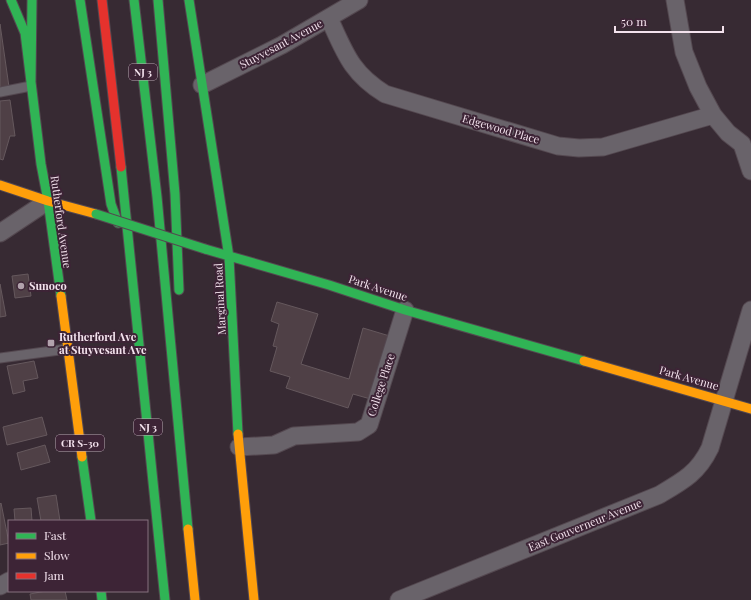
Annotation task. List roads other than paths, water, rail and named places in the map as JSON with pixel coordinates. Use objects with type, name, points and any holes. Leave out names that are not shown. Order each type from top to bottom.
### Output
[{"type":"main road","name":"Rutherford Avenue","points":[[11,0],[25,32],[41,164],[48,201],[90,520]]},
{"type":"main road","points":[[31,84],[32,0]]},
{"type":"main road","points":[[80,0],[111,204],[131,254]]},
{"type":"main road","name":"NJ 3","points":[[102,0],[131,254],[165,600]]},
{"type":"main road","name":"NJ 3","points":[[134,0],[152,152],[182,446],[195,600]]},
{"type":"main road","points":[[158,0],[175,194],[179,302]]},
{"type":"main road","name":"Marginal Road","points":[[189,0],[229,257],[240,447],[254,600]]},
{"type":"main road","name":"Park Avenue","points":[[0,185],[229,257],[329,284],[405,310],[751,409]]},
{"type":"main road","points":[[179,334],[182,446]]},
{"type":"street","name":"Stuyvesant Avenue","points":[[202,85],[330,18],[358,0]]},
{"type":"street","points":[[675,0],[684,52],[698,87],[713,115],[728,133],[746,143],[751,171]]},
{"type":"street","name":"Edgewood Place","points":[[330,18],[347,58],[357,73],[370,85],[385,94],[558,146],[579,148],[603,146],[713,115]]},
{"type":"street","points":[[0,233],[48,201]]},
{"type":"street","name":"College Place","points":[[240,447],[274,445],[294,436],[358,432],[369,425],[405,310]]},
{"type":"street","name":"East Gouverneur Avenue","points":[[399,600],[659,495],[676,485],[702,464],[710,448],[751,310]]},
{"type":"lane","points":[[0,92],[31,84]]},
{"type":"lane","points":[[0,358],[67,349]]},
{"type":"place","name":"Sunoco","points":[[21,286]]},
{"type":"place","name":"Rutherford Ave at Stuyvesant Ave","points":[[51,343]]}]
